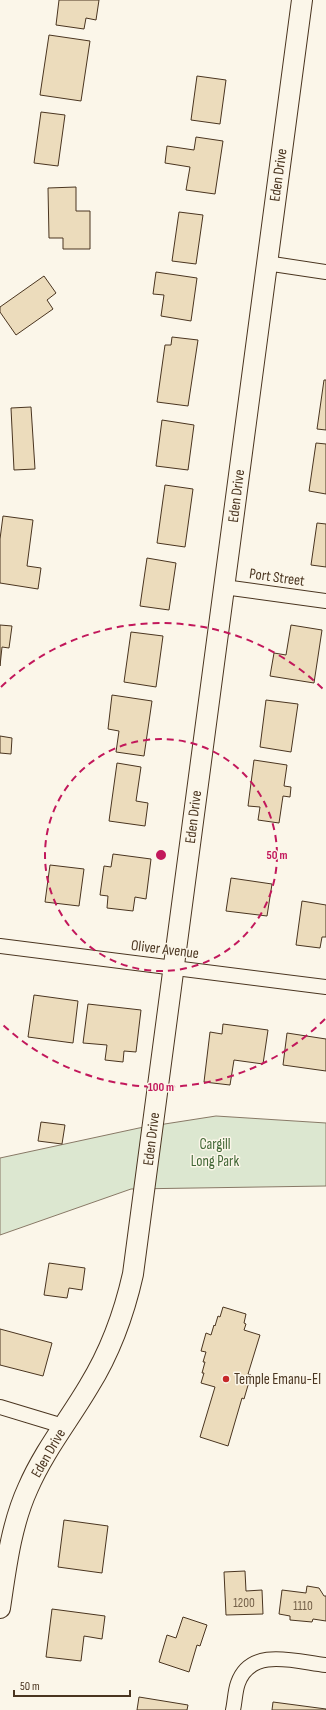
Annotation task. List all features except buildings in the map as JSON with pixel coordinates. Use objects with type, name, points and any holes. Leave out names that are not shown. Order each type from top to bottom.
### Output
[{"type":"street","name":"Eden Drive","points":[[0,1608],[10,1548],[20,1509],[36,1472],[102,1363],[117,1329],[129,1292],[136,1255],[266,263],[302,0]]},
{"type":"street","points":[[266,263],[326,272]]},
{"type":"street","name":"Port Street","points":[[224,587],[326,601]]},
{"type":"street","name":"Oliver Avenue","points":[[0,946],[174,967],[326,988]]},
{"type":"street","points":[[0,1407],[63,1426]]},
{"type":"street","points":[[233,1710],[236,1689],[241,1675],[255,1662],[275,1659],[326,1665]]},
{"type":"green space","name":"Cargill Long Park","points":[[216,1116],[326,1123],[326,1186],[131,1189],[0,1235],[0,1158],[139,1128]]},
{"type":"place","name":"Temple Emanu-El","points":[[226,1379]]}]
